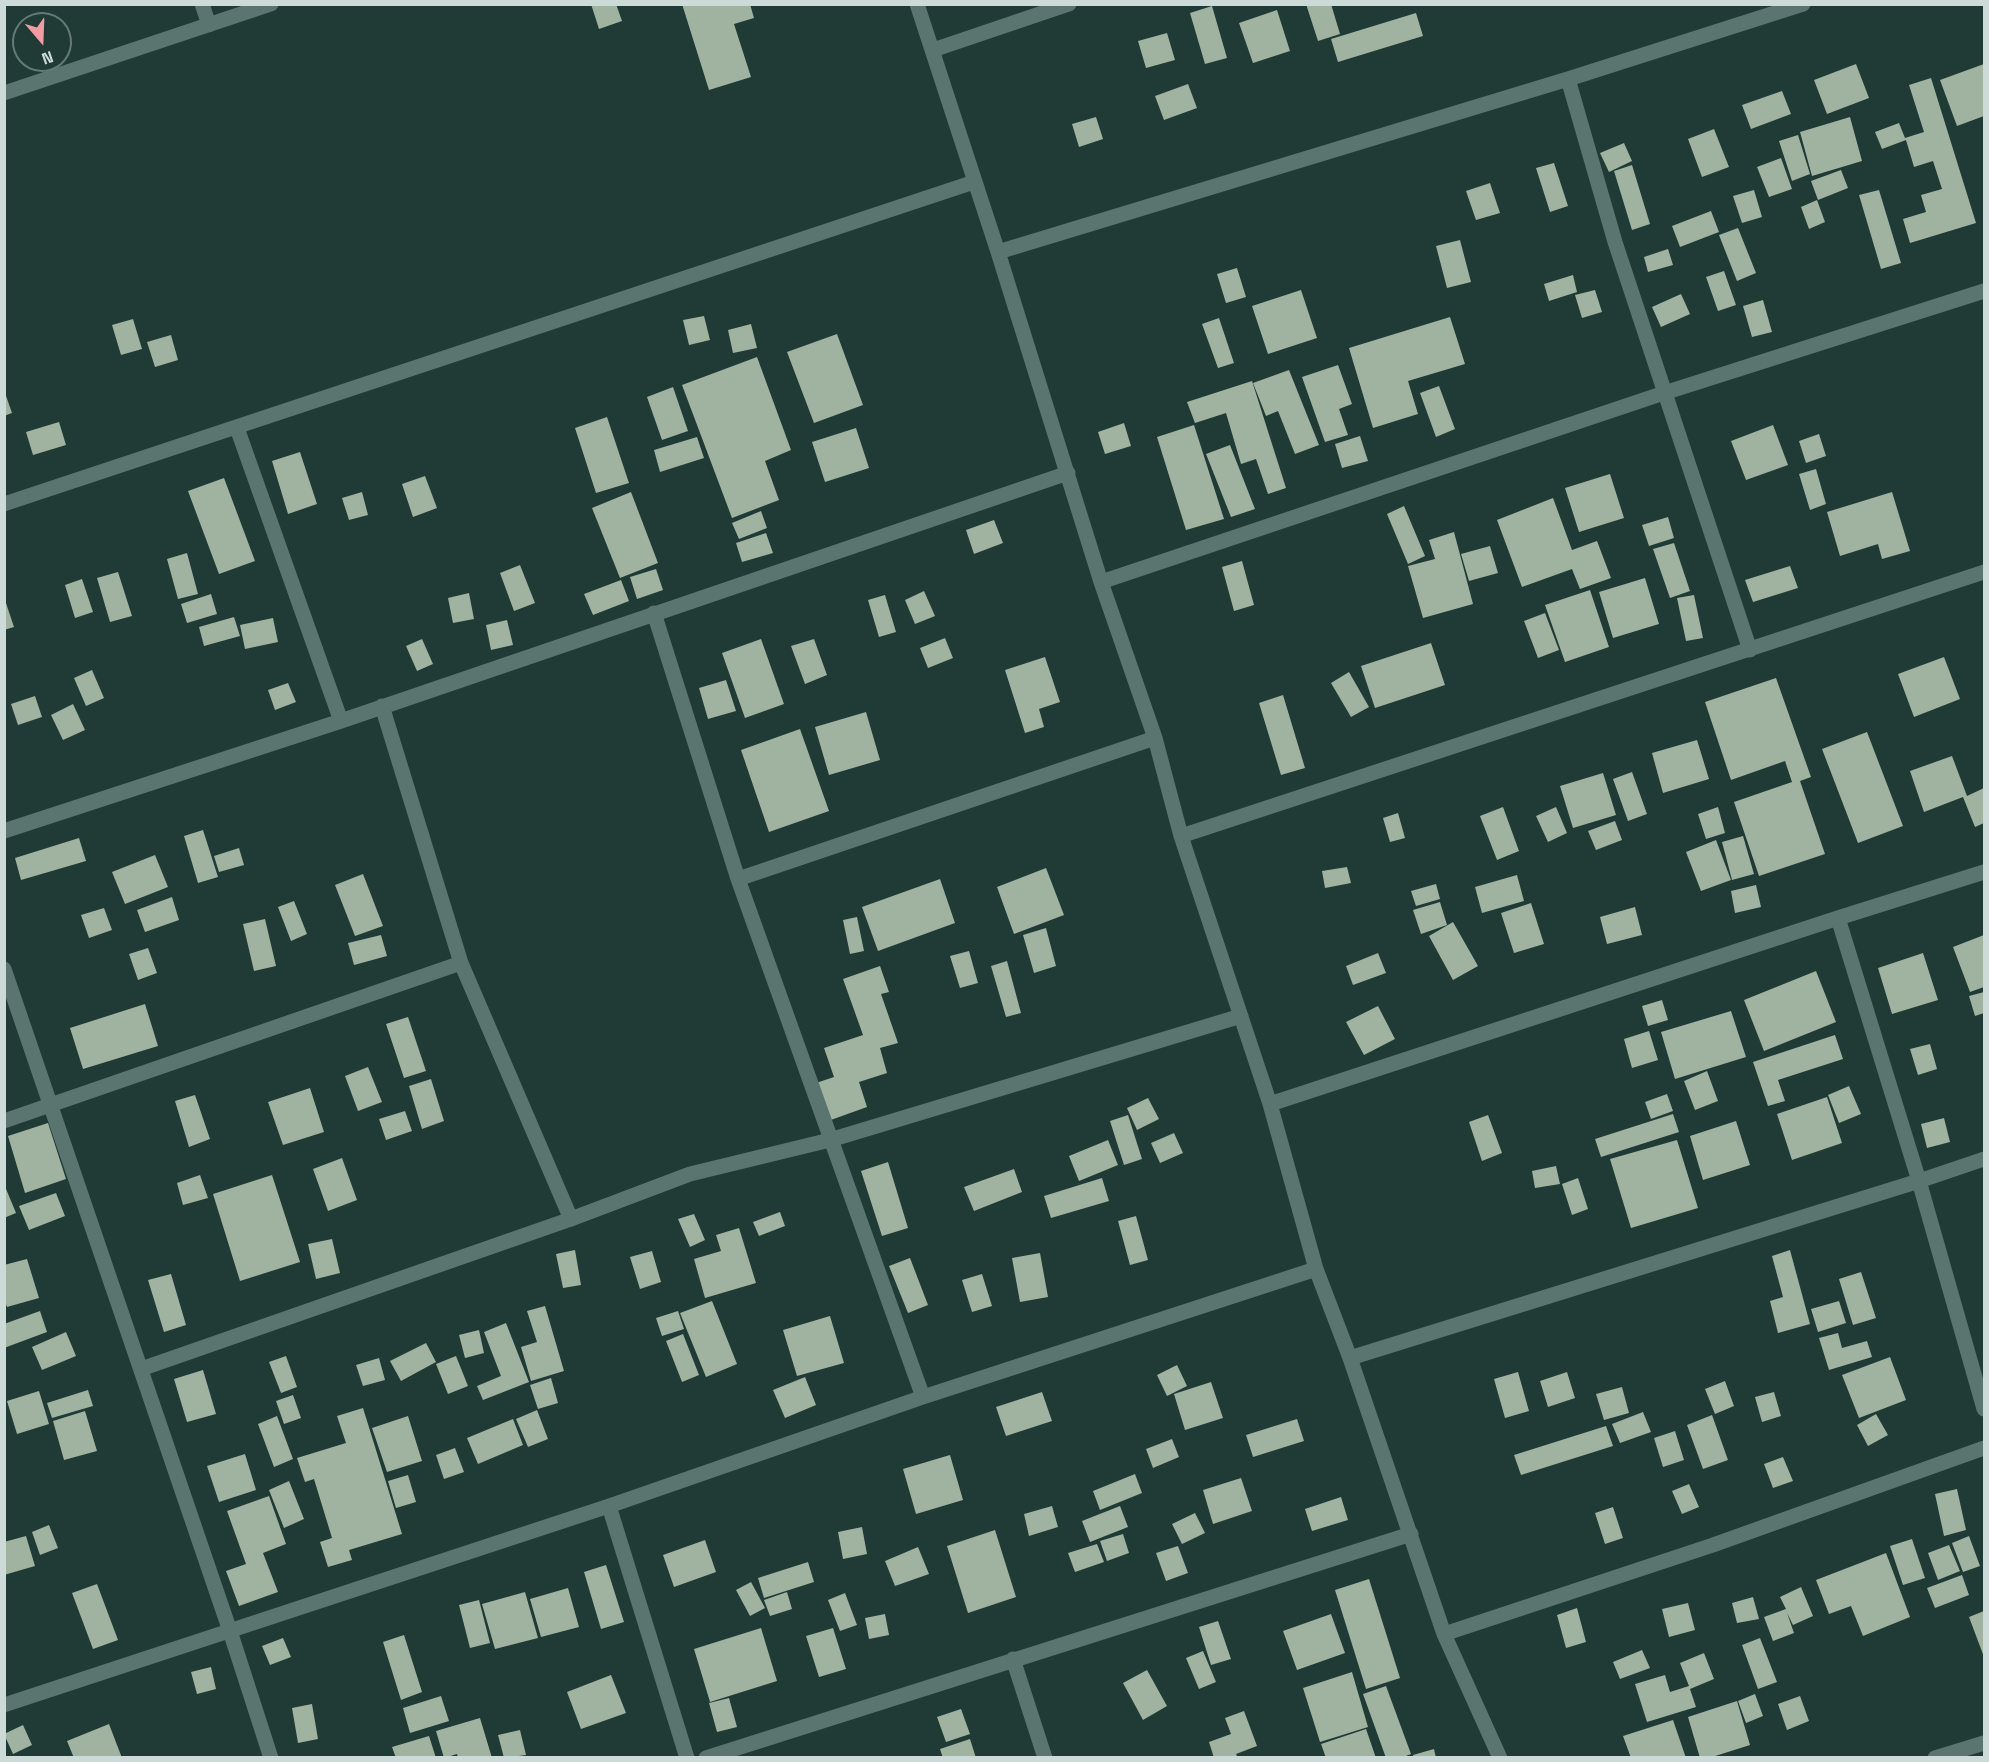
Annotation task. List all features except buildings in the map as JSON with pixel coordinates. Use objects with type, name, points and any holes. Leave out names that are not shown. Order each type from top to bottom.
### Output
[{"type":"street","points":[[202,4],[209,25]]},
{"type":"street","points":[[4,93],[271,4]]},
{"type":"street","points":[[917,4],[998,252],[1101,582],[1155,738],[1181,836],[1270,1104],[1316,1269],[1350,1358],[1444,1634],[1500,1758]]},
{"type":"street","points":[[933,50],[1069,4]]},
{"type":"street","points":[[998,252],[1568,80],[1803,4]]},
{"type":"street","points":[[1568,80],[1615,242],[1750,650]]},
{"type":"street","points":[[4,504],[974,182]]},
{"type":"street","points":[[1101,582],[1664,393],[1984,291]]},
{"type":"street","points":[[237,428],[341,721]]},
{"type":"street","points":[[4,831],[341,721],[1068,474]]},
{"type":"street","points":[[1181,836],[1984,572]]},
{"type":"street","points":[[654,614],[738,879],[923,1397]]},
{"type":"street","points":[[382,706],[461,963],[571,1219]]},
{"type":"street","points":[[738,879],[1155,738]]},
{"type":"street","points":[[1270,1104],[1984,872]]},
{"type":"street","points":[[1838,918],[1919,1181],[1984,1409]]},
{"type":"street","points":[[4,1121],[461,963]]},
{"type":"street","points":[[4,969],[230,1631],[271,1758]]},
{"type":"street","points":[[141,1369],[571,1219],[690,1174],[830,1140],[1241,1016]]},
{"type":"street","points":[[1350,1358],[1984,1159]]},
{"type":"street","points":[[4,1705],[609,1506],[923,1397],[1316,1269]]},
{"type":"street","points":[[1444,1634],[1713,1545],[1984,1448]]},
{"type":"street","points":[[609,1506],[687,1758]]},
{"type":"street","points":[[706,1758],[1411,1534]]},
{"type":"street","points":[[1013,1659],[1045,1758]]},
{"type":"street","points":[[1935,1758],[1984,1743]]}]
